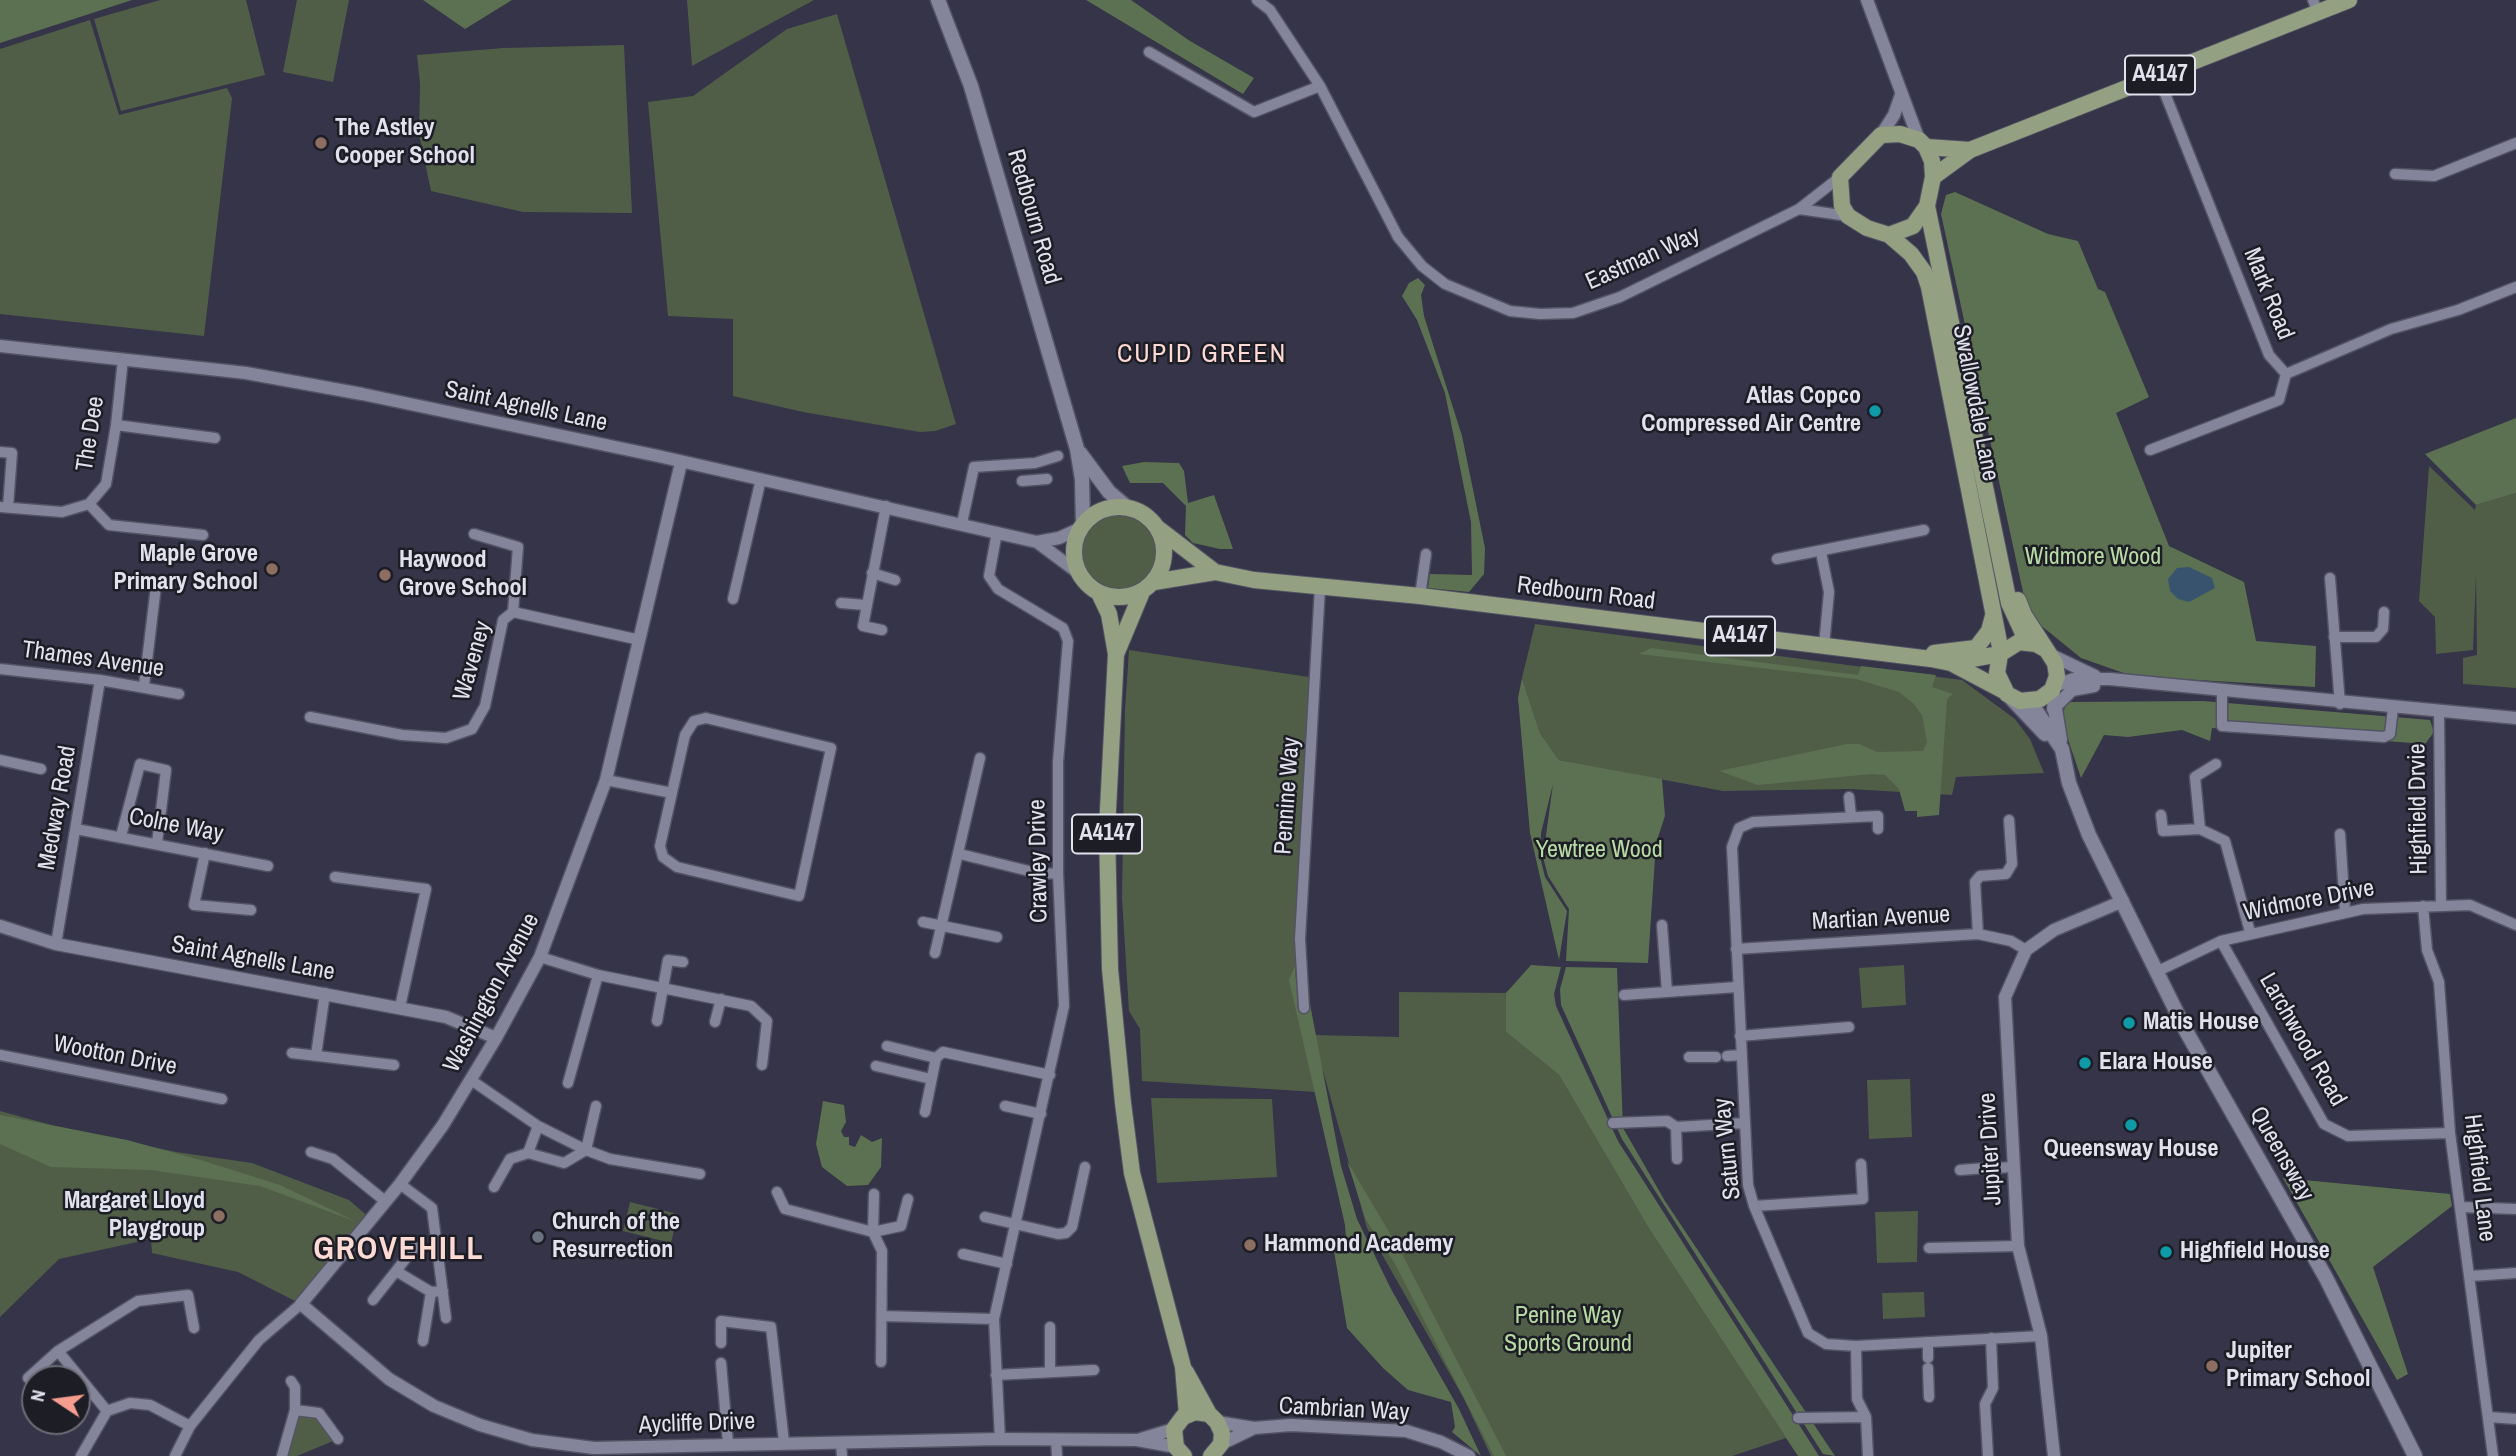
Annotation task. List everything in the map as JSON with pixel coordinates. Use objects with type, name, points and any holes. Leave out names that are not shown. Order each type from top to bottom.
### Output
[{"type":"main road","name":"Redbourn Road","points":[[938,0],[971,86],[1077,449],[1082,479],[1082,527]]},
{"type":"main road","name":"A4147","points":[[1933,177],[1970,150],[2158,76],[2315,7],[2349,0]]},
{"type":"main road","points":[[1900,134],[1923,144],[1933,177],[1927,206],[1913,226],[1889,235],[1867,228],[1848,216],[1842,206],[1840,177],[1881,135],[1900,134]]},
{"type":"main road","name":"A4147","points":[[1923,144],[1970,150]]},
{"type":"main road","name":"Swallowdale Lane","points":[[1927,206],[2013,615],[2027,642]]},
{"type":"main road","name":"Swallowdale Lane","points":[[1889,235],[1910,254],[1924,272],[1929,287],[1992,592],[2000,653]]},
{"type":"main road","name":"Redbourn Road","points":[[1077,449],[1109,492],[1128,508]]},
{"type":"main road","points":[[1118,507],[1140,512],[1158,529],[1164,556],[1148,587],[1116,598],[1099,593],[1080,574],[1074,551],[1082,527],[1098,512],[1118,507]]},
{"type":"main road","name":"Swallowdale Lane","points":[[1992,514],[2024,615],[2047,651]]},
{"type":"main road","name":"Redbourn Road","points":[[1158,529],[1215,572]]},
{"type":"main road","name":"Redbourn Road","points":[[1148,587],[1215,572],[1320,587],[1420,596],[1931,659],[1951,663],[2006,692]]},
{"type":"main road","name":"A4147","points":[[1116,654],[1148,587]]},
{"type":"main road","name":"Swallowdale Lane","points":[[1879,653],[1965,651],[1976,648],[1985,638],[1993,614],[1992,592]]},
{"type":"main road","name":"A4147","points":[[1099,593],[1109,614],[1116,654],[1107,829],[1110,969],[1114,1013],[1132,1173],[1183,1367],[1187,1415]]},
{"type":"main road","points":[[2027,642],[2047,651],[2057,669],[2053,688],[2040,699],[2030,702],[2006,692],[1997,673],[2000,653],[2011,644],[2027,642]]},
{"type":"main road","name":"Redbourn Road","points":[[1951,663],[2000,653]]},
{"type":"main road","name":"Queensway","points":[[2053,688],[2053,709],[2062,749]]},
{"type":"main road","name":"Queensway","points":[[2006,692],[2062,749]]},
{"type":"main road","name":"Queensway","points":[[2030,702],[2062,749],[2080,786],[2110,873],[2186,1031],[2326,1278],[2416,1456]]},
{"type":"main road","name":"A4147","points":[[1183,1367],[1213,1418]]},
{"type":"main road","points":[[1180,1452],[1174,1429],[1187,1415],[1213,1418],[1222,1433],[1215,1452]]},
{"type":"street","name":"Eastman Way","points":[[1256,0],[1270,10],[1320,86],[1398,237],[1422,266],[1444,284],[1510,311],[1573,313],[1620,297],[1799,209],[1840,177]]},
{"type":"street","points":[[1867,0],[1901,95],[1923,144]]},
{"type":"street","points":[[1149,52],[1254,112],[1320,86]]},
{"type":"street","name":"Mark Road","points":[[2158,76],[2269,355],[2286,374],[2391,329],[2458,310],[2516,287]]},
{"type":"street","points":[[1881,135],[1894,115],[1901,95]]},
{"type":"street","points":[[2395,174],[2434,176],[2516,143]]},
{"type":"street","points":[[1799,209],[1848,216]]},
{"type":"street","name":"Saint Agnells Lane","points":[[0,346],[247,373],[327,387],[658,456],[1037,542],[1080,574]]},
{"type":"street","name":"The Dee","points":[[4,507],[62,512],[89,504],[106,484],[116,425],[122,359]]},
{"type":"street","points":[[2150,450],[2279,400],[2286,374]]},
{"type":"street","points":[[116,425],[215,438]]},
{"type":"street","points":[[0,452],[12,453],[4,507]]},
{"type":"street","points":[[962,523],[974,467],[1035,463],[1058,456]]},
{"type":"street","name":"Washington Avenue","points":[[175,1456],[190,1426],[259,1340],[301,1304],[400,1184],[471,1080],[540,957],[606,780],[681,463]]},
{"type":"street","points":[[1034,480],[1035,463]]},
{"type":"street","points":[[733,599],[761,479]]},
{"type":"street","points":[[1022,481],[1047,479]]},
{"type":"street","points":[[89,504],[109,525],[203,535]]},
{"type":"street","points":[[882,630],[863,625],[886,506]]},
{"type":"street","name":"Saint Agnells Lane","points":[[1037,542],[1059,538],[1082,527]]},
{"type":"street","points":[[1777,559],[1924,530]]},
{"type":"street","name":"Crawley Drive","points":[[997,532],[989,576],[998,589],[1063,628],[1068,641],[1058,762],[1058,873],[1064,1006],[994,1319],[1000,1439]]},
{"type":"street","points":[[474,534],[518,547],[513,612]]},
{"type":"street","points":[[1821,552],[1829,600],[1824,646]]},
{"type":"street","points":[[1420,596],[1426,554]]},
{"type":"street","points":[[872,573],[895,580]]},
{"type":"street","points":[[2330,578],[2340,704]]},
{"type":"street","points":[[144,686],[156,586]]},
{"type":"street","name":"Pennine Way","points":[[1304,1008],[1300,939],[1320,587]]},
{"type":"street","points":[[841,603],[865,604]]},
{"type":"street","name":"Waveney","points":[[310,717],[402,735],[446,738],[472,729],[485,706],[503,620],[513,612],[640,640]]},
{"type":"street","points":[[2334,637],[2376,637],[2383,629],[2384,612]]},
{"type":"street","points":[[2047,651],[2077,669],[2110,679]]},
{"type":"street","name":"Thames Avenue","points":[[0,670],[100,680],[179,694]]},
{"type":"street","points":[[2053,688],[2074,680],[2110,679],[2340,704],[2516,718]]},
{"type":"street","name":"Medway Road","points":[[56,944],[100,680]]},
{"type":"street","points":[[2053,709],[2071,690],[2081,687],[2143,683]]},
{"type":"street","points":[[2222,692],[2222,726],[2384,737],[2390,734],[2393,708]]},
{"type":"street","name":"Highfield Drvie","points":[[2439,712],[2441,906]]},
{"type":"street","points":[[706,718],[831,748],[799,896],[668,863],[660,846],[673,793],[685,735],[694,721],[706,718]]},
{"type":"street","points":[[935,953],[980,758]]},
{"type":"street","points":[[0,760],[41,769]]},
{"type":"street","points":[[121,836],[140,764],[166,769],[158,843]]},
{"type":"street","points":[[2200,829],[2195,777],[2216,764]]},
{"type":"street","points":[[606,780],[673,793]]},
{"type":"street","points":[[1849,797],[1851,816]]},
{"type":"street","points":[[2161,815],[2163,831],[2200,829],[2225,841],[2250,932]]},
{"type":"street","name":"Saturn Way","points":[[1878,828],[1878,816],[1753,822],[1739,828],[1732,847],[1748,1185],[1754,1206],[1808,1333],[1826,1344],[1856,1346],[2041,1336]]},
{"type":"street","points":[[1978,934],[1975,882],[1980,876],[2006,874],[2012,864],[2009,820]]},
{"type":"street","name":"Colne Way","points":[[76,829],[268,866]]},
{"type":"street","points":[[2340,835],[2345,911]]},
{"type":"street","points":[[205,853],[194,905],[251,911]]},
{"type":"street","points":[[960,854],[1041,874],[1058,873]]},
{"type":"street","points":[[335,877],[426,889],[400,1007]]},
{"type":"street","points":[[2026,950],[2054,930],[2123,901]]},
{"type":"street","name":"Widmore Drive","points":[[2156,972],[2221,941],[2345,911],[2470,905],[2516,925]]},
{"type":"street","name":"Highfield Lane","points":[[2423,906],[2427,950],[2439,982],[2450,1133],[2493,1456]]},
{"type":"street","points":[[922,922],[997,937]]},
{"type":"street","points":[[1662,925],[1667,992]]},
{"type":"street","name":"Saint Agnells Lane","points":[[0,926],[56,944],[446,1017],[496,1038]]},
{"type":"street","name":"Martian Avenue","points":[[1736,949],[1978,934],[2011,941],[2026,950]]},
{"type":"street","name":"Larchwood Road","points":[[2221,941],[2324,1124],[2348,1136],[2450,1133]]},
{"type":"street","name":"Jupiter Drive","points":[[2026,950],[2005,997],[2018,1246],[2041,1336],[2054,1456]]},
{"type":"street","points":[[540,957],[598,975],[751,1006],[767,1021],[762,1065]]},
{"type":"street","points":[[657,1021],[668,960],[683,962]]},
{"type":"street","points":[[568,1083],[598,975]]},
{"type":"street","points":[[1624,995],[1737,987]]},
{"type":"street","points":[[316,1055],[325,993]]},
{"type":"street","points":[[715,1023],[721,999]]},
{"type":"street","points":[[1740,1036],[1849,1027]]},
{"type":"street","points":[[887,1046],[936,1058]]},
{"type":"street","points":[[925,1112],[936,1058],[943,1052],[1049,1075]]},
{"type":"street","points":[[292,1053],[394,1065]]},
{"type":"street","name":"Wootton Drive","points":[[0,1055],[222,1099]]},
{"type":"street","points":[[1689,1057],[1741,1055]]},
{"type":"street","points":[[876,1066],[931,1079]]},
{"type":"street","points":[[471,1080],[538,1126],[586,1150],[610,1159],[700,1174]]},
{"type":"street","points":[[494,1187],[510,1159],[528,1153],[564,1163],[586,1150],[596,1106]]},
{"type":"street","points":[[1005,1106],[1041,1114]]},
{"type":"street","points":[[1613,1123],[1667,1121],[1676,1127],[1745,1124]]},
{"type":"street","points":[[528,1153],[538,1126]]},
{"type":"street","points":[[1676,1127],[1677,1159]]},
{"type":"street","points":[[311,1152],[332,1159],[385,1201]]},
{"type":"street","points":[[1754,1206],[1863,1199],[1861,1164]]},
{"type":"street","points":[[985,1217],[1058,1234],[1066,1233],[1072,1227],[1085,1167]]},
{"type":"street","points":[[1960,1170],[2014,1167]]},
{"type":"street","points":[[400,1184],[432,1208],[437,1292],[446,1318]]},
{"type":"street","points":[[777,1192],[785,1209],[873,1232],[901,1226],[908,1199]]},
{"type":"street","points":[[874,1194],[873,1232],[882,1251],[881,1362]]},
{"type":"street","points":[[2460,1207],[2516,1209]]},
{"type":"street","points":[[1929,1248],[2018,1246]]},
{"type":"street","points":[[373,1300],[415,1247]]},
{"type":"street","points":[[963,1254],[1007,1264]]},
{"type":"street","points":[[396,1271],[437,1292]]},
{"type":"street","points":[[2471,1276],[2516,1273]]},
{"type":"street","points":[[423,1341],[437,1292]]},
{"type":"street","points":[[42,1365],[58,1351],[138,1301],[188,1295],[194,1328]]},
{"type":"street","name":"Aycliffe Drive","points":[[301,1304],[389,1379],[434,1406],[480,1425],[532,1440],[594,1448],[784,1442],[842,1450],[1000,1439],[1137,1440],[1180,1452]]},
{"type":"street","points":[[881,1316],[994,1319]]},
{"type":"street","points":[[721,1343],[721,1321],[771,1326],[784,1442]]},
{"type":"street","points":[[1050,1326],[1050,1371]]},
{"type":"street","points":[[1988,1456],[1984,1404],[1993,1388],[1991,1338]]},
{"type":"street","points":[[1928,1342],[1929,1397]]},
{"type":"street","points":[[1856,1346],[1857,1399],[1866,1417],[1868,1456]]},
{"type":"street","points":[[58,1351],[107,1411]]},
{"type":"street","points":[[721,1363],[728,1443]]},
{"type":"street","points":[[996,1375],[1094,1370]]},
{"type":"street","points":[[282,1456],[295,1410],[295,1387],[291,1381]]},
{"type":"street","points":[[81,1456],[107,1411],[130,1402],[150,1405],[190,1426]]},
{"type":"street","points":[[295,1410],[319,1413],[338,1439]]},
{"type":"street","points":[[1798,1418],[1866,1417]]},
{"type":"street","points":[[2489,1417],[2516,1419]]},
{"type":"street","name":"Cambrian Way","points":[[1213,1418],[1254,1428],[1291,1425],[1406,1432],[1441,1442],[1469,1456]]},
{"type":"street","name":"Cambrian Way","points":[[1215,1452],[1254,1428]]},
{"type":"street","name":"Aycliffe Drive","points":[[1137,1440],[1174,1429]]},
{"type":"street","points":[[1056,1439],[1057,1456]]},
{"type":"green space","points":[[0,0],[132,0],[0,43]]},
{"type":"green space","points":[[160,0],[246,0],[265,75],[121,111],[94,19]]},
{"type":"green space","points":[[297,0],[349,0],[333,82],[283,72]]},
{"type":"green space","points":[[423,0],[512,0],[465,29]]},
{"type":"green space","points":[[687,0],[814,0],[692,66]]},
{"type":"green space","points":[[1086,0],[1131,0],[1190,41],[1254,78],[1243,94]]},
{"type":"green space","points":[[837,14],[956,424],[935,431],[920,432],[803,412],[733,396],[733,319],[668,316],[648,102],[693,96],[787,29]]},
{"type":"green space","points":[[90,20],[119,115],[227,88],[232,98],[204,336],[0,314],[0,49]]},
{"type":"green space","points":[[624,45],[632,213],[523,212],[431,191],[419,134],[420,84],[417,55],[504,48]]},
{"type":"green space","name":"Widmore Wood","points":[[1955,192],[2048,234],[2078,241],[2098,289],[2105,292],[2149,397],[2116,413],[2169,546],[2244,582],[2256,641],[2316,646],[2315,687],[2132,676],[2081,658],[2028,615],[1941,214],[1946,195]]},
{"type":"green space","points":[[1418,278],[1425,285],[1421,295],[1424,316],[1462,436],[1485,548],[1484,574],[1469,592],[1428,588],[1430,574],[1472,575],[1471,522],[1445,393],[1417,320],[1402,296],[1409,283]]},
{"type":"green space","points":[[2516,418],[2516,493],[2476,505],[2425,454]]},
{"type":"green space","points":[[1144,462],[1179,463],[1184,471],[1188,503],[1214,495],[1233,549],[1193,543],[1185,535],[1186,506],[1163,483],[1130,483],[1122,466]]},
{"type":"green space","points":[[2429,466],[2475,510],[2476,505],[2516,493],[2516,688],[2463,684],[2463,658],[2477,655],[2476,574],[2473,650],[2436,654],[2435,617],[2419,601]]},
{"type":"green space","points":[[1111,515],[1125,515],[1139,521],[1150,532],[1156,553],[1153,568],[1145,580],[1125,591],[1111,591],[1097,585],[1086,574],[1080,560],[1080,546],[1086,532],[1097,521]]},
{"type":"green space","points":[[1535,624],[1962,680],[2015,719],[2030,739],[2044,773],[1956,777],[1952,795],[1850,789],[1723,791],[1559,760],[1540,733],[1522,678]]},
{"type":"green space","points":[[1651,648],[1858,675],[1861,666],[1936,675],[1932,687],[1953,694],[1947,699],[1939,815],[1917,817],[1917,811],[1905,811],[1899,789],[1885,775],[1758,785],[1719,771],[1847,744],[1859,744],[1877,752],[1923,751],[1927,742],[1922,715],[1914,704],[1899,692],[1856,679],[1639,654]]},
{"type":"green space","points":[[1129,650],[1309,677],[1295,939],[1298,1017],[1316,1092],[1142,1081],[1140,1029],[1129,1011],[1122,898],[1125,710]]},
{"type":"green space","name":"Yewtree Wood","points":[[1522,678],[1540,733],[1559,760],[1662,779],[1665,816],[1656,843],[1648,963],[1566,961],[1569,909],[1548,876],[1543,857],[1553,784],[1541,833],[1540,857],[1545,877],[1567,911],[1559,960],[1530,833],[1518,698]]},
{"type":"green space","points":[[2203,701],[2430,720],[2434,732],[2425,744],[2212,728],[2210,741],[2182,730],[2128,737],[2104,735],[2081,778],[2061,718],[2067,702]]},
{"type":"green space","points":[[1531,965],[1561,967],[1554,994],[1556,1006],[1618,1141],[1819,1456],[1798,1456],[1648,1227],[1559,1075],[1506,1032],[1506,993]]},
{"type":"green space","points":[[1904,965],[1906,1005],[1862,1008],[1859,968]]},
{"type":"green space","points":[[1295,966],[1295,978],[1305,978],[1341,1166],[1357,1219],[1391,1289],[1459,1409],[1481,1456],[1452,1432],[1455,1427],[1451,1402],[1408,1390],[1383,1368],[1347,1328],[1334,1251],[1346,1239],[1345,1225],[1289,980]]},
{"type":"green space","points":[[1566,967],[1617,968],[1623,1128],[1665,1201],[1835,1456],[1823,1454],[1622,1139],[1561,1005],[1560,989]]},
{"type":"green space","name":"Penine Way Sports Ground","points":[[1399,992],[1506,993],[1506,1032],[1559,1075],[1648,1227],[1786,1438],[1732,1456],[1491,1456],[1463,1397],[1367,1228],[1313,1035],[1399,1037]]},
{"type":"green space","points":[[1910,1079],[1912,1137],[1869,1139],[1867,1080]]},
{"type":"green space","points":[[1151,1098],[1272,1099],[1277,1177],[1157,1183]]},
{"type":"green space","points":[[823,1101],[844,1105],[846,1122],[841,1131],[844,1137],[849,1137],[849,1145],[855,1147],[861,1135],[872,1142],[882,1138],[881,1167],[868,1185],[847,1186],[822,1167],[816,1144]]},
{"type":"green space","points":[[0,1111],[55,1126],[176,1152],[252,1163],[349,1200],[371,1219],[301,1304],[238,1272],[152,1253],[151,1239],[59,1259],[0,1317]]},
{"type":"green space","points":[[0,1115],[127,1140],[204,1161],[280,1185],[357,1222],[260,1186],[151,1170],[51,1167],[0,1144]]},
{"type":"green space","points":[[1347,1161],[1402,1254],[1506,1456],[1494,1456],[1395,1264],[1366,1220]]},
{"type":"green space","points":[[2283,1178],[2450,1194],[2452,1206],[2373,1267],[2408,1374],[2397,1380]]},
{"type":"green space","points":[[630,1202],[678,1214],[671,1243],[623,1231]]},
{"type":"green space","points":[[1918,1211],[1917,1262],[1877,1263],[1875,1212]]},
{"type":"green space","points":[[1924,1292],[1925,1317],[1883,1319],[1882,1293]]},
{"type":"green space","points":[[295,1410],[319,1413],[338,1439],[297,1456],[282,1456]]},
{"type":"water","points":[[2189,567],[2212,578],[2215,588],[2189,602],[2178,599],[2170,591],[2168,579],[2177,568]]},
{"type":"place","name":"The Astley Cooper School","points":[[321,143]]},
{"type":"place","name":"Atlas Copco Compressed Air Centre","points":[[1875,411]]},
{"type":"place","name":"Maple Grove Primary School","points":[[272,569]]},
{"type":"place","name":"Haywood Grove School","points":[[385,575]]},
{"type":"place","name":"Matis House","points":[[2129,1023]]},
{"type":"place","name":"Elara House","points":[[2085,1063]]},
{"type":"place","name":"Queensway House","points":[[2131,1125]]},
{"type":"place","name":"Margaret Lloyd Playgroup","points":[[219,1216]]},
{"type":"place","name":"Church of the Resurrection","points":[[538,1237]]},
{"type":"place","name":"Hammond Academy","points":[[1250,1245]]},
{"type":"place","name":"Highfield House","points":[[2166,1252]]},
{"type":"place","name":"Jupiter Primary School","points":[[2212,1366]]},
{"type":"district","name":"CUPID GREEN","points":[[1202,355]]},
{"type":"district","name":"GROVEHILL","points":[[399,1250]]}]
